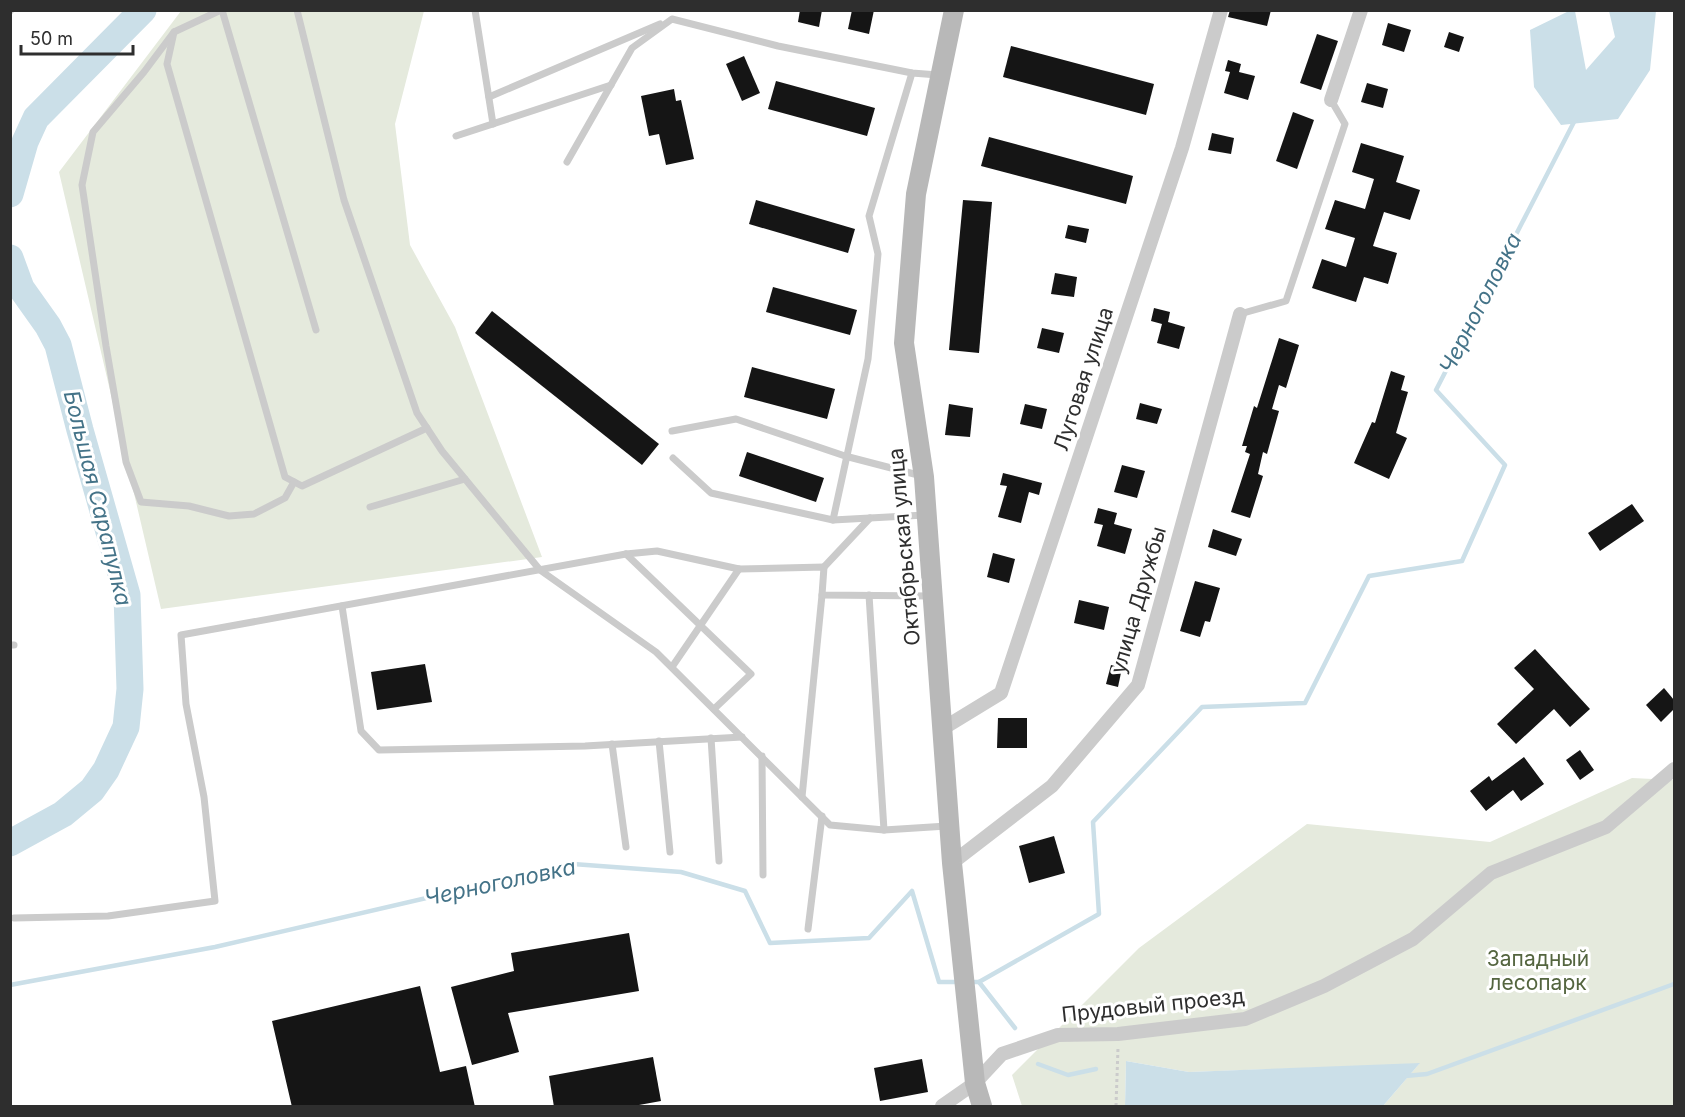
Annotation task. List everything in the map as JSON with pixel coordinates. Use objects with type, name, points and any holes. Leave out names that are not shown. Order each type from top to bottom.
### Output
[{"type":"street","name":"Октябрьская улица","points":[[954,10],[916,194],[904,343],[924,477],[952,863],[975,1083],[982,1107]]},
{"type":"street","name":"Луговая улица","points":[[942,729],[1001,693],[1182,148],[1221,10]]},
{"type":"street","points":[[1331,100],[1361,10]]},
{"type":"street","name":"улица Дружбы","points":[[952,863],[1052,786],[1138,685],[1240,314]]},
{"type":"street","name":"Прудовый проезд","points":[[942,1107],[975,1083],[1002,1054],[1058,1035],[1118,1034],[1245,1019],[1324,986],[1413,939],[1491,873],[1606,827],[1674,769]]},
{"type":"lane","points":[[294,482],[285,498],[254,514],[229,516],[189,506],[141,502],[126,462],[106,346],[82,185],[93,132],[144,72],[174,32],[222,10],[316,330]]},
{"type":"lane","points":[[297,10],[344,200],[417,413],[442,451],[540,570],[656,652],[830,825],[884,831],[949,826]]},
{"type":"lane","points":[[475,10],[493,124]]},
{"type":"lane","points":[[489,97],[672,19],[778,46],[912,73],[940,76]]},
{"type":"lane","points":[[567,162],[632,48],[672,19]]},
{"type":"lane","points":[[174,32],[167,64],[285,477],[302,486],[428,428]]},
{"type":"lane","points":[[833,520],[868,358],[878,254],[869,216],[912,73]]},
{"type":"lane","points":[[456,136],[611,85]]},
{"type":"lane","points":[[1240,314],[1286,301],[1345,124],[1331,100]]},
{"type":"lane","points":[[672,431],[735,419],[845,456],[924,477]]},
{"type":"lane","points":[[673,458],[711,493],[833,520],[927,514]]},
{"type":"lane","points":[[370,507],[465,479]]},
{"type":"lane","points":[[802,796],[824,567],[870,518]]},
{"type":"lane","points":[[14,918],[108,916],[215,901],[204,797],[186,704],[181,635],[626,554],[657,551],[739,569],[824,567]]},
{"type":"lane","points":[[626,554],[751,674],[714,709]]},
{"type":"lane","points":[[672,667],[739,569]]},
{"type":"lane","points":[[822,595],[933,597]]},
{"type":"lane","points":[[869,596],[884,831]]},
{"type":"lane","points":[[342,606],[361,731],[379,750],[612,744],[742,736]]},
{"type":"lane","points":[[711,738],[719,861]]},
{"type":"lane","points":[[658,741],[670,852]]},
{"type":"lane","points":[[612,744],[626,847]]},
{"type":"lane","points":[[762,756],[763,875]]},
{"type":"lane","points":[[808,929],[822,816]]},
{"type":"path","points":[[1116,1107],[1118,1034]]},
{"type":"green space","points":[[181,11],[424,11],[395,124],[410,245],[455,327],[542,557],[161,609],[59,172]]},
{"type":"green space","name":"Западный лесопарк","points":[[1632,778],[1674,780],[1674,1106],[1383,1106],[1419,1064],[1189,1072],[1126,1061],[1125,1106],[1022,1106],[1012,1075],[1139,948],[1307,824],[1490,842]]},
{"type":"water","points":[[1571,10],[1575,11],[1586,70],[1615,37],[1609,11],[1656,11],[1650,70],[1618,119],[1561,125],[1534,87],[1530,30]]},
{"type":"water","points":[[1126,1061],[1189,1072],[1420,1063],[1383,1106],[1125,1106]]},
{"type":"building","points":[[800,10],[822,10],[819,27],[798,22]]},
{"type":"building","points":[[852,10],[874,10],[869,34],[848,29]]},
{"type":"building","points":[[1230,10],[1271,10],[1267,26],[1228,17]]},
{"type":"building","points":[[1388,23],[1411,30],[1404,52],[1382,45]]},
{"type":"building","points":[[1449,32],[1464,37],[1459,52],[1444,47]]},
{"type":"building","points":[[1317,34],[1338,41],[1321,90],[1300,83]]},
{"type":"building","points":[[1011,46],[1154,84],[1146,115],[1003,77]]},
{"type":"building","points":[[744,56],[760,93],[742,101],[726,64]]},
{"type":"building","points":[[1228,60],[1241,64],[1239,72],[1255,76],[1248,100],[1224,93],[1230,72],[1225,71]]},
{"type":"building","points":[[776,81],[875,108],[867,136],[768,109]]},
{"type":"building","points":[[1367,83],[1388,89],[1383,108],[1361,102]]},
{"type":"building","points":[[674,89],[676,101],[681,100],[694,159],[666,165],[659,134],[649,136],[641,96]]},
{"type":"building","points":[[1293,112],[1314,120],[1297,169],[1276,161]]},
{"type":"building","points":[[1212,133],[1234,138],[1231,154],[1208,150]]},
{"type":"building","points":[[989,137],[1133,176],[1126,204],[981,166]]},
{"type":"building","points":[[1361,143],[1404,156],[1396,182],[1420,190],[1410,220],[1384,212],[1373,246],[1397,253],[1388,284],[1364,277],[1356,302],[1312,288],[1322,259],[1346,267],[1355,238],[1325,229],[1335,200],[1365,209],[1374,179],[1352,172]]},
{"type":"building","points":[[756,200],[855,229],[848,253],[749,224]]},
{"type":"building","points":[[963,200],[992,202],[979,353],[949,350]]},
{"type":"building","points":[[1068,225],[1089,229],[1086,243],[1065,238]]},
{"type":"building","points":[[1055,273],[1077,277],[1074,297],[1051,294]]},
{"type":"building","points":[[773,287],[857,310],[850,335],[766,312]]},
{"type":"building","points":[[1154,308],[1170,312],[1168,322],[1185,327],[1179,349],[1157,343],[1162,324],[1151,321]]},
{"type":"building","points":[[492,311],[659,444],[642,465],[475,333]]},
{"type":"building","points":[[1042,328],[1064,333],[1059,353],[1037,348]]},
{"type":"building","points":[[1279,338],[1299,345],[1286,388],[1279,385],[1272,409],[1279,411],[1267,454],[1263,452],[1258,474],[1263,476],[1250,518],[1231,512],[1250,454],[1245,452],[1247,446],[1242,446],[1254,406],[1257,408]]},
{"type":"building","points":[[752,367],[835,389],[827,419],[744,397]]},
{"type":"building","points":[[1391,371],[1405,376],[1401,390],[1408,392],[1396,433],[1407,438],[1389,479],[1354,463],[1372,422],[1375,423]]},
{"type":"building","points":[[1140,403],[1162,409],[1157,424],[1136,419]]},
{"type":"building","points":[[949,404],[973,408],[970,437],[945,435]]},
{"type":"building","points":[[1025,404],[1047,409],[1042,429],[1020,424]]},
{"type":"building","points":[[747,452],[824,478],[816,502],[739,476]]},
{"type":"building","points":[[1122,465],[1145,471],[1137,498],[1114,492]]},
{"type":"building","points":[[1003,473],[1042,483],[1039,495],[1029,492],[1021,523],[998,517],[1007,486],[1000,485]]},
{"type":"building","points":[[1632,504],[1644,521],[1600,551],[1588,533]]},
{"type":"building","points":[[1098,508],[1117,513],[1114,524],[1132,529],[1125,554],[1097,546],[1103,525],[1094,523]]},
{"type":"building","points":[[1213,529],[1242,539],[1236,556],[1208,547]]},
{"type":"building","points":[[993,553],[1015,559],[1009,583],[987,577]]},
{"type":"building","points":[[1195,581],[1220,588],[1210,622],[1205,621],[1200,637],[1180,631]]},
{"type":"building","points":[[1079,600],[1109,607],[1104,630],[1074,623]]},
{"type":"building","points":[[1535,649],[1590,709],[1570,727],[1554,709],[1516,744],[1497,724],[1534,689],[1514,668]]},
{"type":"building","points":[[425,664],[432,702],[377,710],[371,672]]},
{"type":"building","points":[[1111,665],[1122,668],[1118,687],[1106,684]]},
{"type":"building","points":[[1664,688],[1674,700],[1674,709],[1661,722],[1646,705]]},
{"type":"building","points":[[998,718],[1027,718],[1027,748],[997,748]]},
{"type":"building","points":[[1580,750],[1594,770],[1580,780],[1566,760]]},
{"type":"building","points":[[1524,757],[1544,784],[1521,801],[1513,790],[1486,811],[1470,791],[1489,776],[1492,781]]},
{"type":"building","points":[[1054,836],[1065,873],[1029,883],[1019,846]]},
{"type":"building","points":[[629,933],[639,991],[508,1013],[519,1052],[472,1065],[451,987],[514,971],[511,953]]},
{"type":"building","points":[[420,986],[440,1072],[466,1066],[475,1107],[292,1107],[272,1021]]},
{"type":"building","points":[[653,1057],[661,1101],[628,1107],[554,1107],[549,1076]]},
{"type":"building","points":[[922,1059],[928,1092],[880,1101],[874,1068]]},
{"type":"waterway","name":"Большая Сарапулка","points":[[10,194],[25,142],[36,118],[143,10]]},
{"type":"waterway","name":"Черноголовка","points":[[970,982],[979,982],[1099,914],[1093,822],[1202,707],[1305,703],[1369,576],[1462,561],[1505,465],[1436,390],[1575,120]]},
{"type":"waterway","name":"Большая Сарапулка","points":[[10,258],[21,288],[48,326],[58,345],[127,595],[130,689],[126,727],[106,770],[92,790],[63,814],[10,843]]},
{"type":"waterway","name":"Черноголовка","points":[[10,985],[215,947],[573,864],[681,872],[745,891],[770,943],[869,938],[912,891],[939,982],[958,982]]},
{"type":"waterway","points":[[979,982],[1015,1028]]},
{"type":"waterway","points":[[1405,1076],[1427,1074],[1674,984]]},
{"type":"waterway","points":[[1038,1064],[1068,1075],[1096,1069]]}]
